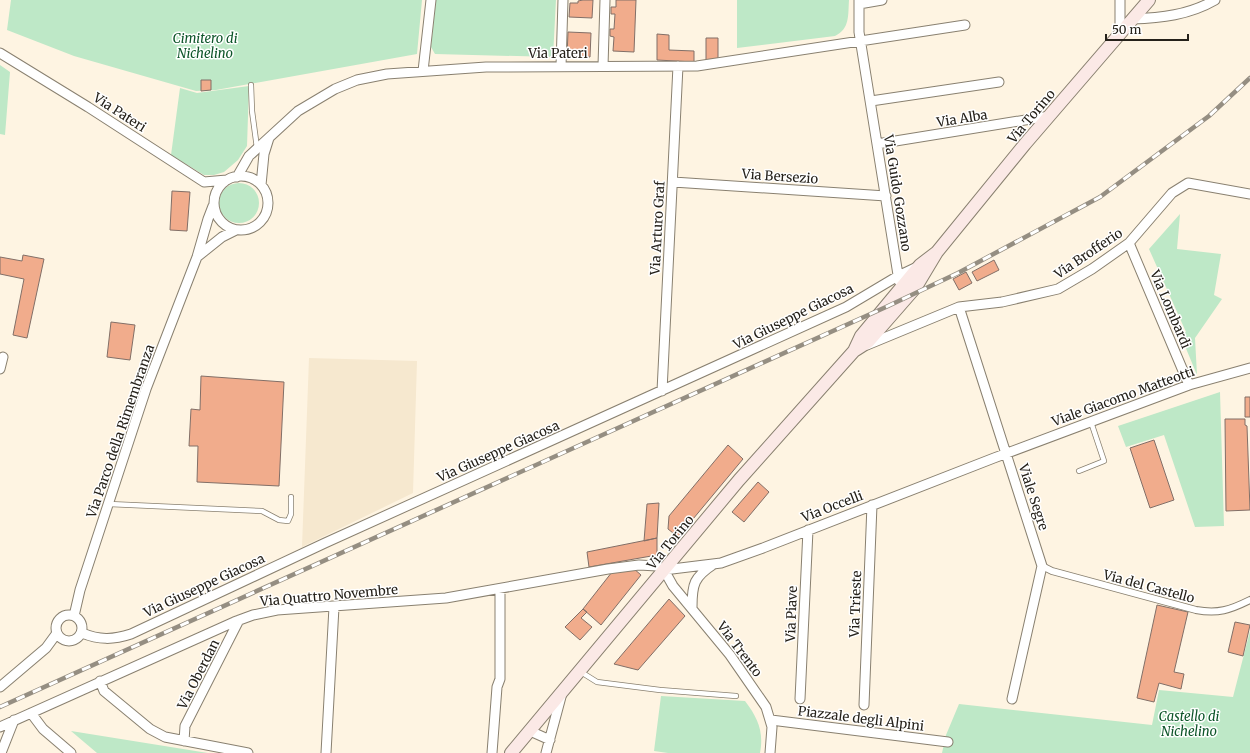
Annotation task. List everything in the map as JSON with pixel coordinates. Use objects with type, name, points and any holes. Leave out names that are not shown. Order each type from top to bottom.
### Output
[{"type":"main road","name":"Via Torino","points":[[511,753],[581,672],[739,480],[854,351],[878,337],[916,287],[938,252],[1050,116],[1149,0]]},
{"type":"main road","name":"Via Torino","points":[[854,351],[861,336],[900,288],[920,265],[938,252]]},
{"type":"street","points":[[423,71],[431,0]]},
{"type":"street","points":[[560,66],[563,0]]},
{"type":"street","points":[[603,66],[605,0]]},
{"type":"street","name":"Via Guido Gozzano","points":[[882,0],[859,2],[861,40],[900,288]]},
{"type":"street","points":[[1120,0],[1120,34]]},
{"type":"street","points":[[1132,19],[1172,16],[1205,6],[1215,0]]},
{"type":"street","points":[[861,40],[965,25]]},
{"type":"street","name":"Via Pateri","points":[[236,176],[249,156],[271,134],[298,111],[335,89],[357,80],[387,74],[486,67],[697,66],[861,40]]},
{"type":"street","name":"Via Pateri","points":[[0,53],[88,107],[204,182]]},
{"type":"street","name":"Via Arturo Graf","points":[[662,391],[678,66]]},
{"type":"street","points":[[871,101],[999,82]]},
{"type":"street","name":"Via Alba","points":[[877,144],[1050,116]]},
{"type":"street","points":[[261,185],[264,154],[271,134]]},
{"type":"street","points":[[204,182],[227,180],[236,176],[250,178],[261,185],[265,191],[268,204],[265,217],[255,227],[236,230],[229,228],[218,219],[214,206],[214,196],[217,190],[227,180]]},
{"type":"street","points":[[204,182],[214,196]]},
{"type":"street","name":"Via Bersezio","points":[[673,182],[886,196]]},
{"type":"street","name":"Via Brofferio","points":[[878,337],[959,307],[1002,302],[1058,289],[1092,269],[1129,243],[1172,193],[1188,184],[1250,194]]},
{"type":"street","name":"Via Parco della Rimembranza","points":[[74,616],[80,590],[146,389],[197,257],[208,219],[214,206]]},
{"type":"street","name":"Via Parco della Rimembranza","points":[[197,257],[217,240],[236,230]]},
{"type":"street","name":"Via Lombardi","points":[[1129,243],[1189,385]]},
{"type":"street","name":"Via Giuseppe Giacosa","points":[[82,633],[103,639],[117,638],[131,634],[325,543],[846,307],[898,276],[920,265]]},
{"type":"street","name":"Viale Segre","points":[[959,307],[1042,566]]},
{"type":"street","points":[[0,369],[3,357]]},
{"type":"street","name":"Viale Giacomo Matteotti","points":[[1006,453],[1189,385],[1250,368]]},
{"type":"street","name":"Via Occelli","points":[[664,570],[714,564],[763,548],[1006,453]]},
{"type":"street","name":"Via Trieste","points":[[864,705],[872,505]]},
{"type":"street","name":"Via Piave","points":[[800,699],[808,530]]},
{"type":"street","points":[[692,607],[692,589],[697,577],[714,564]]},
{"type":"street","name":"Via Quattro Novembre","points":[[0,727],[100,681],[253,615],[277,610],[446,598],[608,569],[657,566],[664,570]]},
{"type":"street","points":[[1012,699],[1042,566]]},
{"type":"street","name":"Via del Castello","points":[[1042,566],[1052,571],[1196,610],[1222,612],[1250,600]]},
{"type":"street","name":"Via Trento","points":[[664,570],[673,586],[692,607],[760,696],[771,720],[772,736],[770,753]]},
{"type":"street","points":[[492,753],[496,694],[500,679],[500,589]]},
{"type":"street","points":[[326,753],[334,607]]},
{"type":"street","points":[[0,687],[46,648],[57,632],[56,628],[60,619],[69,615],[74,616],[81,623],[82,633],[75,640],[66,641],[46,648]]},
{"type":"street","name":"Via Oberdan","points":[[184,741],[185,726],[240,620]]},
{"type":"street","points":[[57,632],[66,641]]},
{"type":"street","points":[[100,681],[104,691],[150,730],[165,737],[248,753]]},
{"type":"street","points":[[546,753],[562,693]]},
{"type":"street","points":[[31,713],[43,729],[71,753]]},
{"type":"street","points":[[1,753],[14,720]]},
{"type":"street","name":"Piazzale degli Alpini","points":[[771,720],[948,742]]},
{"type":"street","points":[[530,731],[550,740]]},
{"type":"lane","points":[[251,85],[252,111],[257,148]]},
{"type":"lane","points":[[1079,471],[1104,462],[1091,422]]},
{"type":"lane","points":[[109,504],[262,511],[279,520],[288,521],[291,514],[291,497]]},
{"type":"lane","points":[[581,672],[597,682],[660,690],[736,696]]},
{"type":"shaded area","points":[[309,358],[417,361],[413,493],[302,547]]},
{"type":"green space","name":"Cimitero di Nichelino","points":[[11,0],[422,0],[417,54],[216,90],[196,91],[74,56],[7,30]]},
{"type":"green space","points":[[436,0],[556,0],[553,57],[435,54],[431,47]]},
{"type":"green space","points":[[737,0],[849,0],[848,16],[843,30],[835,36],[737,48]]},
{"type":"green space","points":[[0,65],[10,72],[5,135],[0,134]]},
{"type":"green space","points":[[249,86],[247,146],[238,160],[224,172],[214,175],[204,175],[171,155],[180,88],[197,93]]},
{"type":"green space","points":[[239,183],[247,185],[253,189],[257,195],[259,203],[257,211],[253,217],[247,221],[239,223],[231,221],[225,217],[221,211],[219,203],[221,195],[225,189],[231,185]]},
{"type":"green space","points":[[1180,214],[1177,249],[1221,254],[1214,295],[1222,299],[1195,338],[1197,375],[1180,334],[1186,332],[1149,249]]},
{"type":"green space","points":[[1220,392],[1224,526],[1195,527],[1164,435],[1126,447],[1118,426]]},
{"type":"green space","name":"Castello di Nichelino","points":[[1250,631],[1250,753],[942,753],[946,735],[959,704],[1152,725],[1159,690],[1233,697]]},
{"type":"green space","points":[[661,696],[745,701],[757,719],[761,738],[760,753],[668,753],[654,751]]},
{"type":"green space","points":[[71,731],[208,753],[97,753]]},
{"type":"building","points":[[593,0],[592,18],[569,17],[570,3],[578,3],[578,1]]},
{"type":"building","points":[[616,0],[636,0],[634,52],[613,51],[614,37],[610,36],[610,29],[614,29],[615,14],[611,14],[611,7],[616,7]]},
{"type":"building","points":[[568,32],[591,33],[590,57],[567,56]]},
{"type":"building","points":[[657,34],[669,35],[669,50],[694,51],[694,62],[657,60]]},
{"type":"building","points":[[706,38],[718,38],[718,60],[706,61]]},
{"type":"building","points":[[201,80],[211,80],[211,90],[201,91]]},
{"type":"building","points":[[172,191],[190,192],[187,231],[170,230]]},
{"type":"building","points":[[23,255],[44,259],[27,338],[13,335],[24,279],[0,274],[0,257],[22,261]]},
{"type":"building","points":[[994,260],[999,270],[977,281],[972,272]]},
{"type":"building","points":[[966,272],[972,283],[959,290],[953,279]]},
{"type":"building","points":[[111,322],[135,325],[130,360],[107,357]]},
{"type":"building","points":[[201,376],[284,382],[279,486],[197,482],[198,446],[189,446],[191,409],[200,410]]},
{"type":"building","points":[[1245,397],[1250,397],[1250,417],[1245,417]]},
{"type":"building","points":[[1225,419],[1245,419],[1245,425],[1247,426],[1250,510],[1226,511]]},
{"type":"building","points":[[1154,440],[1174,500],[1150,508],[1130,448]]},
{"type":"building","points":[[728,445],[743,459],[678,537],[668,529],[669,516]]},
{"type":"building","points":[[758,482],[769,492],[744,522],[732,512]]},
{"type":"building","points":[[659,503],[657,538],[644,541],[647,504]]},
{"type":"building","points":[[657,538],[657,555],[589,567],[587,552]]},
{"type":"building","points":[[633,568],[641,575],[601,625],[583,609],[612,572]]},
{"type":"building","points":[[669,599],[685,616],[638,670],[614,664]]},
{"type":"building","points":[[1157,605],[1188,612],[1174,672],[1184,674],[1181,689],[1159,683],[1154,702],[1137,698]]},
{"type":"building","points":[[583,609],[587,612],[581,618],[592,627],[580,640],[565,627]]},
{"type":"building","points":[[1235,622],[1250,625],[1243,656],[1228,652]]},
{"type":"railway","points":[[0,707],[886,307],[958,273],[1100,197],[1209,116],[1250,78]]}]
